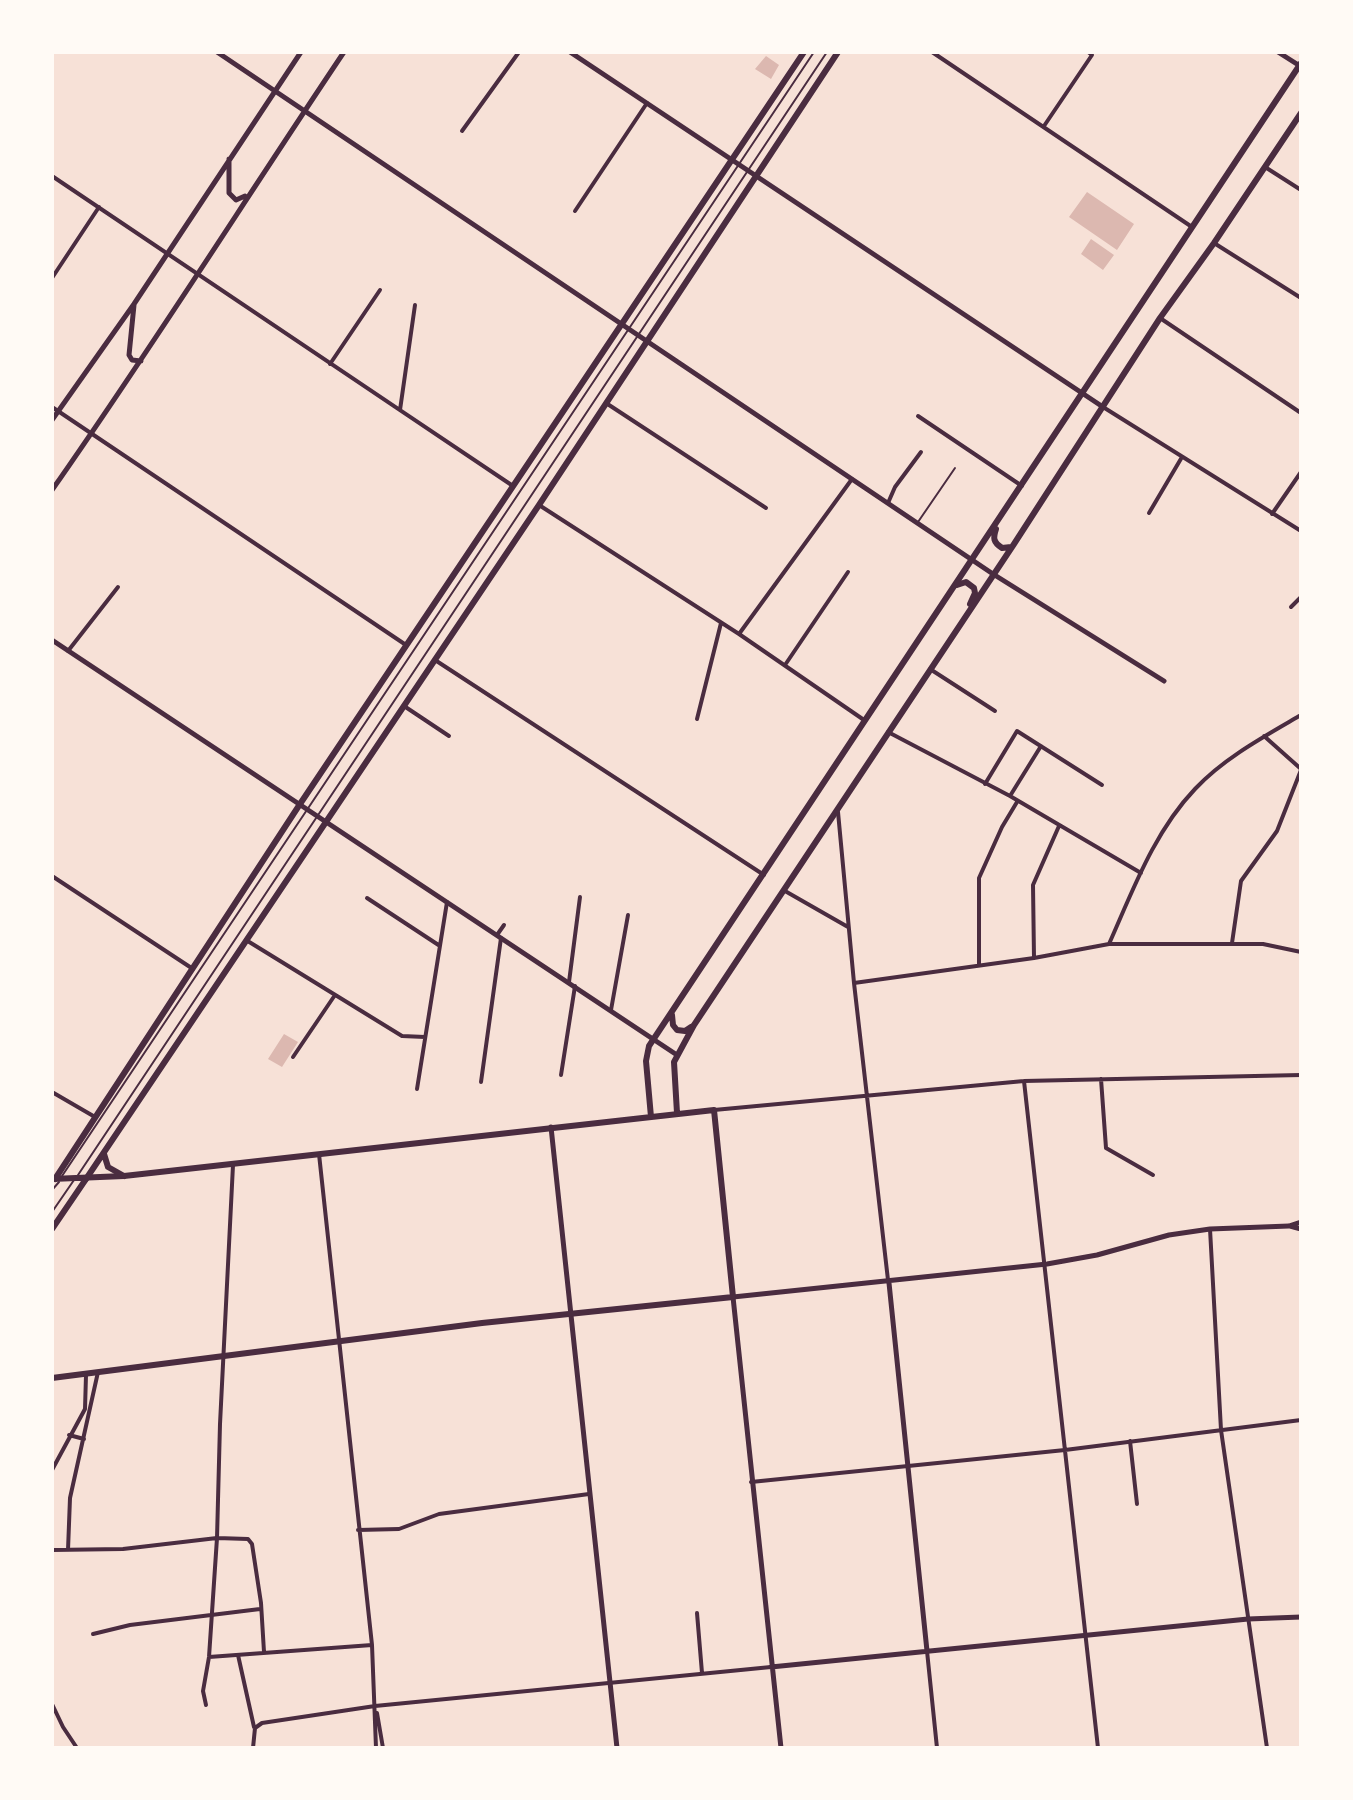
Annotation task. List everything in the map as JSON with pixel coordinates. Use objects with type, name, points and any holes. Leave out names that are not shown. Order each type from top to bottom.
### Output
[{"type":"main road","points":[[58,1179],[95,1117],[300,804],[804,52]]},
{"type":"main road","points":[[52,1229],[539,505],[838,52]]},
{"type":"main road","points":[[651,1117],[646,1055],[654,1039],[1300,65]]},
{"type":"main road","points":[[677,1113],[674,1077],[677,1055],[694,1025],[1014,544],[1160,318],[1301,113]]},
{"type":"main road","points":[[1000,518],[995,543],[1005,548],[1014,544]]},
{"type":"main road","points":[[954,588],[966,582],[974,588],[969,611]]},
{"type":"main road","points":[[673,1012],[673,1025],[677,1030],[688,1030],[694,1025]]},
{"type":"main road","points":[[52,1378],[224,1354],[733,1297],[714,1110],[124,1176],[58,1179]]},
{"type":"main road","points":[[105,1149],[108,1167],[124,1176]]},
{"type":"street","points":[[217,52],[993,574],[1164,681]]},
{"type":"street","points":[[52,420],[55,409],[134,304],[301,52]]},
{"type":"street","points":[[52,490],[141,361],[247,195],[344,52]]},
{"type":"street","points":[[462,131],[519,52]]},
{"type":"street","points":[[570,52],[1083,394],[1301,531]]},
{"type":"street","points":[[932,52],[1192,227]]},
{"type":"street","points":[[1044,126],[1092,55],[1088,52]]},
{"type":"street","points":[[1278,52],[1300,65]]},
{"type":"street","points":[[575,211],[647,103]]},
{"type":"street","points":[[229,158],[229,193],[236,200],[247,195]]},
{"type":"street","points":[[1265,167],[1301,190]]},
{"type":"street","points":[[52,176],[513,486]]},
{"type":"street","points":[[52,278],[99,207]]},
{"type":"street","points":[[1214,243],[1301,298]]},
{"type":"street","points":[[330,364],[380,290]]},
{"type":"street","points":[[134,304],[129,355],[132,360],[141,361]]},
{"type":"street","points":[[399,410],[415,305]]},
{"type":"street","points":[[1160,318],[1301,413]]},
{"type":"street","points":[[606,403],[766,508]]},
{"type":"street","points":[[55,409],[406,645]]},
{"type":"street","points":[[918,416],[1022,486]]},
{"type":"street","points":[[888,503],[895,487],[921,452]]},
{"type":"street","points":[[1149,513],[1182,457]]},
{"type":"street","points":[[1272,514],[1301,472]]},
{"type":"street","points":[[739,634],[852,479]]},
{"type":"street","points":[[539,505],[739,634],[866,722]]},
{"type":"street","points":[[785,665],[848,572]]},
{"type":"street","points":[[68,651],[118,587]]},
{"type":"street","points":[[1291,607],[1301,597]]},
{"type":"street","points":[[697,719],[721,623]]},
{"type":"street","points":[[52,640],[677,1055]]},
{"type":"street","points":[[435,660],[764,875]]},
{"type":"street","points":[[930,669],[995,711]]},
{"type":"street","points":[[403,706],[449,736]]},
{"type":"street","points":[[1109,944],[1156,843],[1185,800],[1215,772],[1264,736],[1301,715]]},
{"type":"street","points":[[985,784],[1017,731],[1102,785]]},
{"type":"street","points":[[888,732],[1010,796],[1141,873]]},
{"type":"street","points":[[1232,944],[1241,881],[1277,831],[1301,769],[1264,736]]},
{"type":"street","points":[[1010,796],[1041,746]]},
{"type":"street","points":[[979,965],[979,878],[1017,802]]},
{"type":"street","points":[[838,810],[937,1748]]},
{"type":"street","points":[[1034,958],[1033,885],[1059,826]]},
{"type":"street","points":[[52,876],[193,969]]},
{"type":"street","points":[[784,891],[848,927]]},
{"type":"street","points":[[561,1075],[580,897]]},
{"type":"street","points":[[367,898],[440,946]]},
{"type":"street","points":[[417,1089],[447,902]]},
{"type":"street","points":[[611,1010],[628,915]]},
{"type":"street","points":[[481,1082],[499,936],[504,925]]},
{"type":"street","points":[[246,940],[402,1036],[425,1037]]},
{"type":"street","points":[[854,983],[1034,958],[1109,944],[1279,945],[1301,952]]},
{"type":"street","points":[[293,1057],[335,995]]},
{"type":"street","points":[[714,1110],[1024,1081],[1301,1075]]},
{"type":"street","points":[[1101,1079],[1106,1148],[1153,1175]]},
{"type":"street","points":[[1024,1081],[1047,1264],[1098,1748]]},
{"type":"street","points":[[52,1092],[95,1117]]},
{"type":"street","points":[[551,1127],[617,1748]]},
{"type":"street","points":[[319,1154],[372,1645],[376,1748]]},
{"type":"street","points":[[206,1705],[203,1691],[209,1657],[217,1538],[233,1164]]},
{"type":"street","points":[[1289,1226],[1301,1222]]},
{"type":"street","points":[[781,1748],[733,1297],[1047,1264],[1097,1255],[1169,1235],[1210,1229],[1289,1226],[1301,1229]]},
{"type":"street","points":[[1210,1229],[1221,1430],[1267,1748]]},
{"type":"street","points":[[68,1550],[70,1498],[98,1372]]},
{"type":"street","points":[[52,1470],[86,1406],[86,1375]]},
{"type":"street","points":[[751,1482],[1065,1450],[1301,1420]]},
{"type":"street","points":[[69,1435],[84,1439]]},
{"type":"street","points":[[1130,1441],[1137,1504]]},
{"type":"street","points":[[358,1530],[399,1529],[451,1512],[589,1494]]},
{"type":"street","points":[[52,1550],[123,1549],[217,1538],[248,1539],[252,1544],[264,1652]]},
{"type":"street","points":[[93,1634],[130,1625],[261,1609]]},
{"type":"street","points":[[697,1613],[702,1673]]},
{"type":"street","points":[[255,1728],[262,1723],[375,1706],[1248,1619],[1301,1617]]},
{"type":"street","points":[[209,1657],[372,1645]]},
{"type":"street","points":[[238,1655],[255,1728],[253,1748]]},
{"type":"street","points":[[52,1704],[77,1748]]},
{"type":"street","points":[[375,1706],[383,1748]]},
{"type":"street","points":[[52,1728],[63,1727]]},
{"type":"lane","points":[[52,1190],[814,52]]},
{"type":"lane","points":[[52,1212],[827,52]]},
{"type":"lane","points":[[917,523],[955,468]]},
{"type":"shaded area","points":[[766,56],[779,65],[771,79],[755,69]]},
{"type":"shaded area","points":[[1087,192],[1134,224],[1117,250],[1069,217]]},
{"type":"shaded area","points":[[1091,239],[1114,255],[1103,270],[1081,254]]},
{"type":"shaded area","points":[[284,1034],[298,1042],[282,1067],[268,1059]]}]
